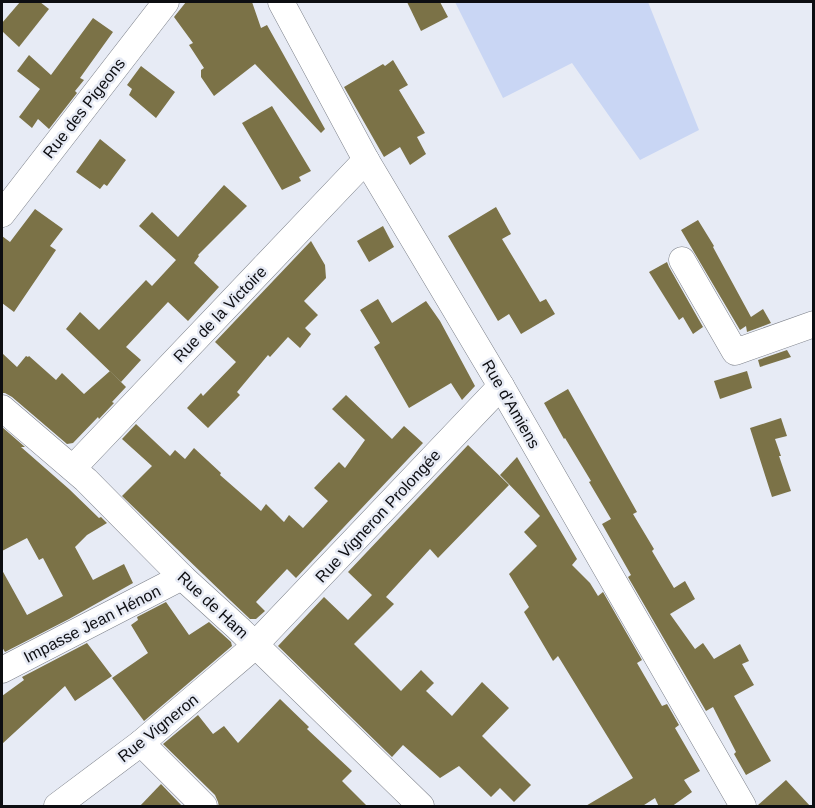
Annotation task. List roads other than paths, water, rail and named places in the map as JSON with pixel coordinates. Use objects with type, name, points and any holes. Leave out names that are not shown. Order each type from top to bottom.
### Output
[{"type":"street","name":"Rue des Pigeons","points":[[2,214],[166,2]]},
{"type":"street","name":"Rue d'Amiens","points":[[280,2],[366,160],[501,386],[743,807]]},
{"type":"street","name":"Rue de la Victoire","points":[[74,468],[366,160]]},
{"type":"street","points":[[682,260],[735,352],[813,324]]},
{"type":"street","name":"Rue Vigneron Prolongée","points":[[255,645],[501,386]]},
{"type":"street","name":"Rue de Ham","points":[[2,408],[74,468],[421,807]]},
{"type":"street","name":"Impasse Jean Hénon","points":[[2,670],[182,576]]},
{"type":"street","name":"Rue Vigneron","points":[[57,807],[141,743],[255,645]]},
{"type":"street","points":[[141,743],[204,807]]}]
